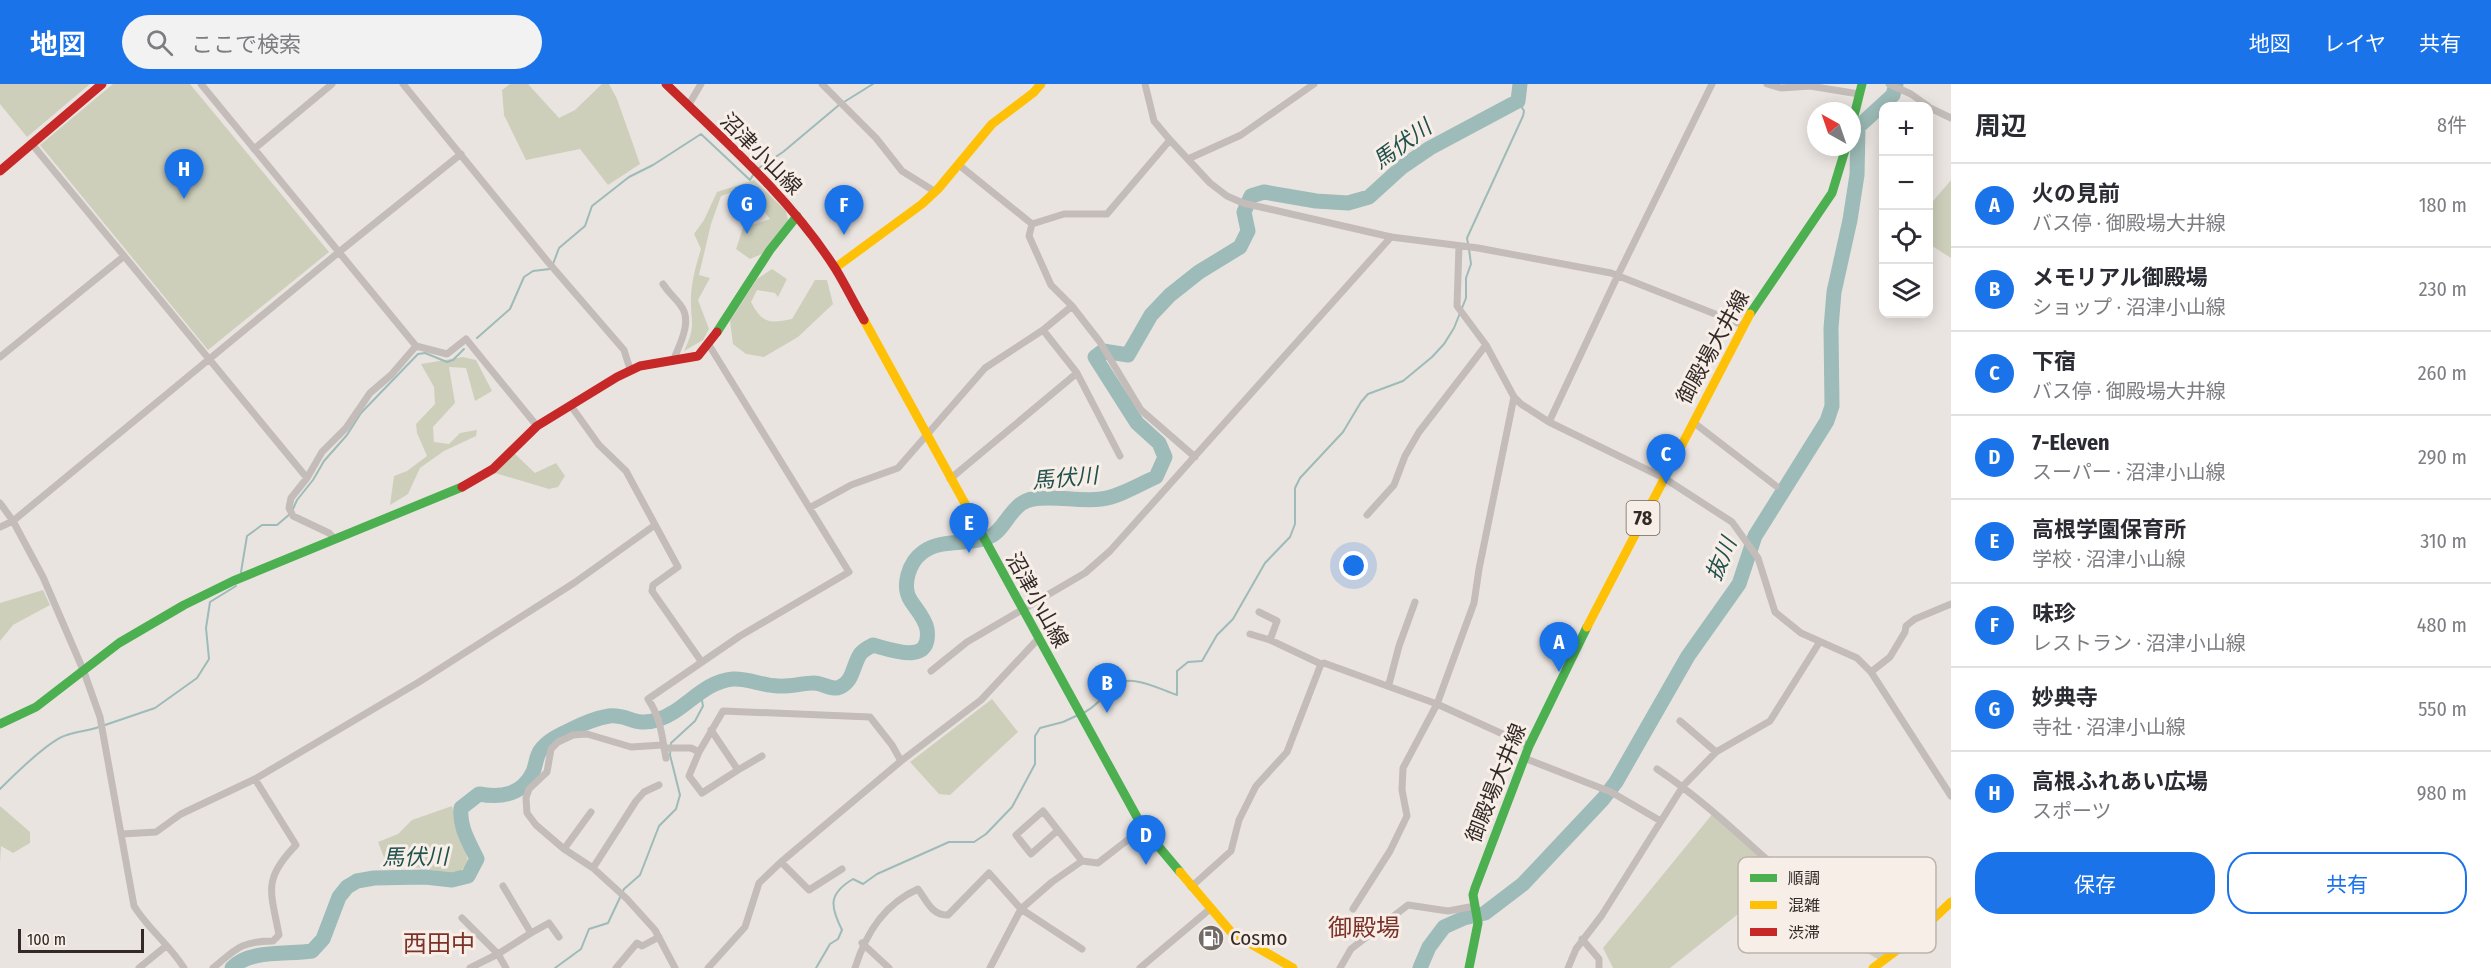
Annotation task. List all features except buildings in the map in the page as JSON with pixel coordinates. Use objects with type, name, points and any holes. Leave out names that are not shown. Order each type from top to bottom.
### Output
[{"type":"main road","points":[[0,171],[102,84]]},
{"type":"main road","name":"沼津小山線","points":[[666,84],[753,169],[797,216],[835,268],[1021,610],[1143,828],[1232,933],[1293,968]]},
{"type":"main road","points":[[835,268],[922,204],[959,165],[992,124],[1033,93],[1041,84]]},
{"type":"main road","name":"御殿場大井線","points":[[1469,968],[1478,922],[1474,888],[1529,746],[1561,677],[1743,325],[1832,193],[1843,156]]},
{"type":"main road","points":[[0,724],[36,707],[119,643],[184,605],[232,581],[486,474],[537,426],[630,369],[698,356],[709,345],[770,250],[797,216]]},
{"type":"main road","points":[[1936,916],[1951,902]]},
{"type":"main road","points":[[1874,968],[1894,953]]},
{"type":"street","points":[[201,84],[417,346],[447,354],[466,339],[537,426]]},
{"type":"street","points":[[254,149],[332,84]]},
{"type":"street","points":[[403,84],[548,262],[624,350],[630,369]]},
{"type":"street","points":[[688,106],[701,84]]},
{"type":"street","points":[[822,84],[876,138],[902,171],[934,191]]},
{"type":"street","points":[[1145,84],[1154,121],[1210,183],[1227,196],[1243,202],[1391,237],[1478,248],[1618,275],[1743,325]]},
{"type":"street","points":[[1188,159],[1241,135],[1314,84]]},
{"type":"street","points":[[1550,422],[1618,275],[1712,84]]},
{"type":"street","points":[[1767,84],[1781,88],[1810,86],[1860,89]]},
{"type":"street","points":[[1889,84],[1920,102]]},
{"type":"street","points":[[1933,109],[1951,118]]},
{"type":"street","points":[[1032,224],[1064,214],[1107,214],[1170,140]]},
{"type":"street","points":[[32,143],[123,257],[307,478]]},
{"type":"street","points":[[0,527],[13,521],[339,252],[462,154]]},
{"type":"street","points":[[959,165],[1032,224]]},
{"type":"street","points":[[1032,224],[1029,236],[1044,274],[1051,285],[1072,306],[1104,349],[1141,410],[1195,457]]},
{"type":"street","points":[[932,670],[967,642],[1085,573],[1110,550],[1391,237]]},
{"type":"street","points":[[1459,246],[1457,306],[1486,345],[1514,397],[1550,422],[1664,478],[1732,522],[1743,534],[1758,558],[1775,612],[1801,633],[1857,658],[1871,672],[1951,795]]},
{"type":"street","points":[[0,357],[123,257]]},
{"type":"street","points":[[663,284],[672,299],[683,308],[686,317],[686,327],[673,362]]},
{"type":"street","points":[[811,507],[851,485],[898,468],[985,368],[1044,330],[1072,306]]},
{"type":"street","points":[[1044,330],[1077,373],[1120,456]]},
{"type":"street","points":[[666,758],[668,748],[659,717],[648,699],[740,636],[849,572],[709,345]]},
{"type":"street","points":[[1367,515],[1394,485],[1405,456],[1419,432],[1486,345]]},
{"type":"street","points":[[335,538],[293,516],[289,508],[291,498],[307,478],[322,452],[346,428],[370,393],[392,375],[417,346]]},
{"type":"street","points":[[950,478],[1077,373]]},
{"type":"street","points":[[1353,909],[1390,852],[1407,816],[1402,790],[1403,768],[1437,704],[1474,603],[1514,397]]},
{"type":"street","points":[[570,406],[599,445],[626,471],[678,567],[653,585],[652,591],[701,661]]},
{"type":"street","points":[[1693,422],[1776,486]]},
{"type":"street","points":[[0,503],[13,521],[43,577],[84,672],[100,717],[134,906],[184,968]]},
{"type":"street","points":[[122,834],[156,832],[181,814],[255,779],[429,676],[574,583],[655,525]]},
{"type":"street","points":[[1389,684],[1399,646],[1415,602]]},
{"type":"street","points":[[1871,672],[1890,657],[1905,633],[1906,626],[1915,619],[1951,604]]},
{"type":"street","points":[[1258,612],[1277,621],[1270,640]]},
{"type":"street","points":[[1250,634],[1270,640],[1321,664],[1324,663],[1389,684],[1529,746]]},
{"type":"street","points":[[708,968],[745,927],[759,883],[901,761],[981,700],[1038,639]]},
{"type":"street","points":[[1568,968],[1582,939],[1602,915],[1659,820],[1683,786],[1716,752],[1770,721],[1819,643]]},
{"type":"street","points":[[1191,887],[1231,850],[1239,820],[1257,786],[1287,752],[1321,664]]},
{"type":"street","points":[[762,756],[702,792],[689,776],[699,752],[723,711],[870,717],[892,745],[901,761]]},
{"type":"street","points":[[1680,721],[1716,752]]},
{"type":"street","points":[[711,730],[738,770]]},
{"type":"street","points":[[675,968],[655,930],[627,899],[593,868],[564,849],[536,825],[527,813],[526,798],[529,789],[547,772],[551,749],[558,742],[573,735],[587,734],[631,747],[691,748],[699,752]]},
{"type":"street","points":[[1524,758],[1602,788],[1659,820]]},
{"type":"street","points":[[1657,769],[1683,786],[1764,857]]},
{"type":"street","points":[[213,968],[237,948],[253,941],[273,941],[279,935],[270,886],[278,863],[296,844],[255,779]]},
{"type":"street","points":[[593,868],[636,801],[644,792],[659,785]]},
{"type":"street","points":[[1057,831],[1031,854],[1016,835],[1043,811],[1082,861]]},
{"type":"street","points":[[564,849],[591,812]]},
{"type":"street","points":[[990,968],[1021,909],[1052,882],[1082,861],[1098,863],[1143,828]]},
{"type":"street","points":[[781,862],[809,890],[842,869]]},
{"type":"street","points":[[855,968],[862,943],[900,897],[918,890],[933,911],[941,916],[948,915],[989,873],[1021,909],[1082,949]]},
{"type":"street","points":[[503,886],[531,933]]},
{"type":"street","points":[[1340,968],[1351,949],[1408,905],[1448,911],[1475,906]]},
{"type":"street","points":[[1140,968],[1210,909]]},
{"type":"street","points":[[462,918],[498,954],[506,968]]},
{"type":"street","points":[[470,968],[549,923],[559,937]]},
{"type":"street","points":[[616,968],[637,943],[642,946],[659,937]]},
{"type":"street","points":[[1582,939],[1599,959],[1599,968]]},
{"type":"street","points":[[862,943],[889,968]]},
{"type":"street","points":[[139,968],[166,946]]},
{"type":"green space","points":[[0,84],[90,84],[27,137],[0,104]]},
{"type":"green space","points":[[113,84],[190,84],[329,252],[208,350],[40,145]]},
{"type":"green space","points":[[510,84],[528,84],[559,118],[575,110],[602,84],[609,84],[617,99],[640,164],[608,185],[580,149],[526,160],[504,115],[502,90]]},
{"type":"green space","points":[[754,180],[786,211],[788,220],[762,254],[750,259],[736,249],[743,228],[770,219],[749,192],[741,189],[721,196],[711,224],[699,275],[710,278],[698,300],[709,329],[703,340],[684,351],[692,329],[692,290],[701,249],[694,234],[704,220],[717,192]]},
{"type":"green space","points":[[1951,180],[1951,258],[1933,247],[1933,201]]},
{"type":"green space","points":[[772,269],[787,279],[778,297],[775,293],[757,290],[751,302],[763,318],[772,321],[792,319],[815,280],[827,280],[833,304],[798,337],[764,357],[746,354],[733,344],[730,321],[757,279]]},
{"type":"green space","points":[[463,357],[476,360],[492,391],[475,401],[466,368],[449,367],[455,403],[433,427],[434,442],[449,444],[460,433],[477,430],[476,436],[444,451],[420,468],[408,494],[390,505],[394,476],[407,471],[427,456],[417,433],[416,424],[435,404],[434,387],[421,364]]},
{"type":"green space","points":[[514,453],[535,473],[556,463],[565,476],[558,487],[549,489],[495,473]]},
{"type":"green space","points":[[43,590],[50,605],[13,625],[0,641],[0,603]]},
{"type":"green space","points":[[992,699],[1018,732],[950,795],[939,794],[910,762]]},
{"type":"green space","points":[[0,806],[30,832],[30,843],[13,853],[1,846],[0,863]]},
{"type":"green space","points":[[452,806],[469,864],[455,875],[422,868],[387,865],[378,842],[398,834],[412,820]]},
{"type":"green space","points":[[1714,812],[1765,857],[1738,857],[1738,914],[1670,968],[1613,968],[1603,948]]},
{"type":"green space","points":[[1868,953],[1887,953],[1879,960]]},
{"type":"waterway","points":[[844,102],[873,84]]},
{"type":"waterway","name":"馬伏川","points":[[232,968],[240,962],[259,955],[312,951],[323,939],[339,897],[347,887],[357,881],[374,878],[425,877],[452,880],[468,876],[477,859],[463,828],[461,808],[479,794],[503,795],[523,786],[533,772],[543,747],[574,728],[609,716],[643,722],[657,720],[677,710],[712,685],[733,679],[772,686],[814,683],[837,688],[848,681],[861,653],[873,645],[909,653],[923,648],[927,641],[926,625],[911,601],[907,588],[910,568],[923,552],[947,543],[981,540],[989,537],[995,534],[1025,501],[1041,498],[1093,500],[1108,498],[1156,477],[1165,457],[1159,443],[1137,423],[1095,357],[1103,351],[1128,355],[1151,315],[1170,295],[1199,272],[1240,247],[1248,231],[1244,212],[1251,196],[1264,192],[1316,201],[1348,203],[1369,197],[1402,167],[1430,148],[1518,101],[1520,84]]},
{"type":"waterway","name":"抜川","points":[[1420,968],[1429,947],[1444,927],[1464,918],[1485,913],[1523,884],[1603,799],[1616,782],[1688,656],[1739,584],[1755,536],[1827,421],[1832,406],[1831,328],[1834,292],[1850,220],[1857,175],[1858,127],[1893,95],[1896,84]]},
{"type":"waterway","points":[[1468,244],[1467,238],[1523,116],[1524,111],[1518,101]]},
{"type":"waterway","points":[[756,170],[783,152],[839,105]]},
{"type":"waterway","points":[[553,264],[559,248],[585,226],[592,206],[629,177],[653,165],[701,134],[750,180],[753,175]]},
{"type":"waterway","points":[[1085,712],[1117,684],[1125,681],[1142,682],[1177,695],[1177,671],[1188,662],[1202,661],[1217,635],[1233,619],[1265,563],[1290,537],[1295,524],[1295,488],[1300,478],[1343,432],[1368,394],[1403,381],[1444,344],[1454,328],[1466,298],[1466,278],[1471,264],[1469,249]]},
{"type":"waterway","points":[[477,338],[510,309],[524,277],[533,271],[550,269]]},
{"type":"waterway","points":[[293,509],[324,461],[347,435],[361,413],[418,354],[425,353],[447,362],[453,360],[464,349]]},
{"type":"waterway","points":[[241,572],[247,536],[262,525],[277,525],[290,514]]},
{"type":"waterway","points":[[105,725],[155,708],[197,678],[209,659],[206,628],[210,602],[236,586]]},
{"type":"waterway","points":[[555,968],[581,949],[589,929],[608,923],[624,889],[640,875],[659,826],[676,809],[680,795],[670,755],[671,743],[695,721],[703,706],[700,690]]},
{"type":"waterway","points":[[816,968],[830,944],[838,939],[842,930],[834,907],[835,895],[839,890],[853,879],[863,884],[877,874],[949,842],[974,842],[986,834],[1012,807],[1035,764],[1035,736],[1040,728],[1076,716]]},
{"type":"waterway","points":[[0,789],[52,743],[71,734],[99,727]]},
{"type":"traffic: fast","points":[[1858,102],[1862,84]]},
{"type":"traffic: fast","points":[[1750,314],[1832,193],[1843,156]]},
{"type":"traffic: fast","points":[[717,332],[770,250],[797,216]]},
{"type":"traffic: fast","points":[[0,724],[36,707],[119,643],[184,605],[233,581],[462,487]]},
{"type":"traffic: fast","points":[[979,529],[1143,828],[1180,872]]},
{"type":"traffic: fast","points":[[1469,968],[1478,923],[1473,895],[1475,888],[1529,746],[1587,627]]},
{"type":"traffic: slow","points":[[835,268],[922,204],[938,189],[992,124],[1033,93],[1041,84]]},
{"type":"traffic: slow","points":[[1587,627],[1750,314]]},
{"type":"traffic: slow","points":[[864,320],[979,529]]},
{"type":"traffic: slow","points":[[1180,872],[1232,933],[1293,968]]},
{"type":"traffic: slow","points":[[1936,916],[1951,902]]},
{"type":"traffic: slow","points":[[1873,968],[1893,953]]},
{"type":"traffic: jam","points":[[0,171],[102,84]]},
{"type":"traffic: jam","points":[[666,84],[756,171],[798,218],[835,268],[864,320]]},
{"type":"traffic: jam","points":[[462,487],[493,469],[537,426],[617,377],[640,366],[698,356],[717,332]]},
{"type":"place","name":"高根ふれあい広場","points":[[184,199]]},
{"type":"place","name":"妙典寺","points":[[747,234]]},
{"type":"place","name":"味珍","points":[[844,235]]},
{"type":"place","name":"下宿","points":[[1666,484]]},
{"type":"place","name":"高根学園保育所","points":[[969,553]]},
{"type":"place","name":"火の見前","points":[[1559,672]]},
{"type":"place","name":"メモリアル御殿場","points":[[1107,713]]},
{"type":"place","name":"7-Eleven","points":[[1146,865]]},
{"type":"place","name":"Cosmo","points":[[1211,938]]},
{"type":"district","name":"御殿場","points":[[1364,928]]},
{"type":"district","name":"西田中","points":[[439,944]]}]
